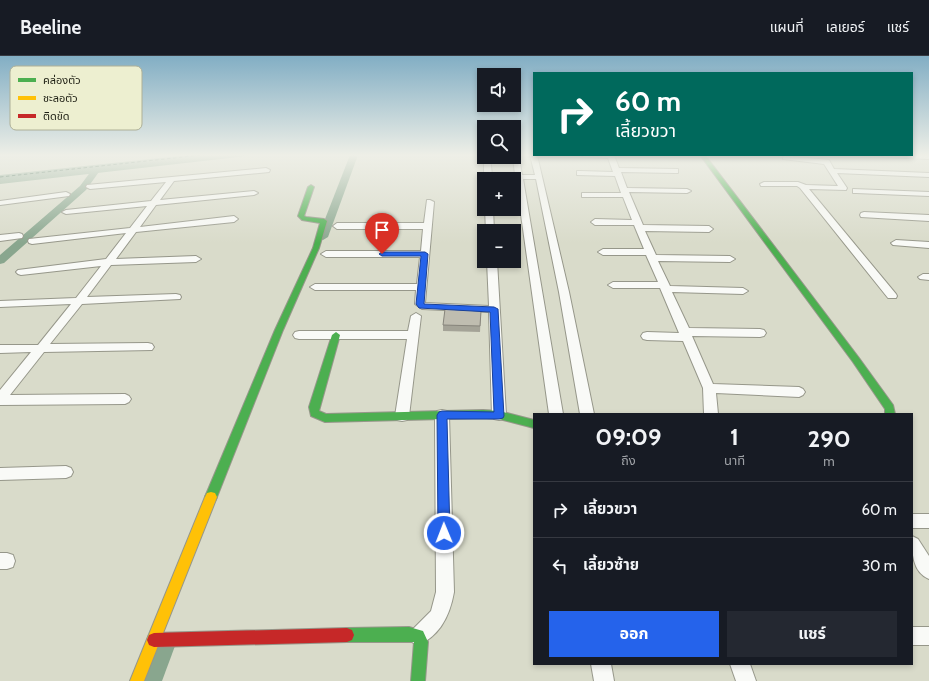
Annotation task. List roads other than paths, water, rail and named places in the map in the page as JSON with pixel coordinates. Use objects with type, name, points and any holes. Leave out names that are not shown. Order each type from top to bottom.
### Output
[{"type":"street","points":[[90,187],[122,184]]},
{"type":"street","points":[[0,400],[167,184]]},
{"type":"street","points":[[521,184],[556,413]]},
{"type":"street","points":[[541,184],[588,413]]},
{"type":"street","points":[[622,184],[709,388],[711,413]]},
{"type":"street","points":[[724,184],[856,360],[890,408],[890,413]]},
{"type":"street","points":[[798,184],[804,187],[843,188],[841,184]]},
{"type":"street","points":[[137,681],[279,330],[316,248],[324,226],[324,221],[304,219],[301,216],[311,187]]},
{"type":"street","points":[[804,187],[892,296]]},
{"type":"street","points":[[585,195],[687,191]]},
{"type":"street","points":[[856,191],[929,194]]},
{"type":"street","points":[[66,212],[254,193]]},
{"type":"street","points":[[0,203],[66,194]]},
{"type":"street","points":[[430,202],[420,304],[422,306],[494,309]]},
{"type":"street","points":[[864,215],[929,218]]},
{"type":"street","points":[[32,240],[234,219]]},
{"type":"street","points":[[595,222],[709,229]]},
{"type":"street","points":[[337,226],[428,226]]},
{"type":"street","points":[[0,238],[19,236]]},
{"type":"street","points":[[896,243],[929,245]]},
{"type":"street","points":[[603,252],[730,259]]},
{"type":"street","points":[[326,254],[425,254]]},
{"type":"street","points":[[21,272],[108,262],[196,259]]},
{"type":"street","points":[[492,268],[499,416]]},
{"type":"street","points":[[613,285],[743,290]]},
{"type":"street","points":[[315,287],[421,286]]},
{"type":"street","points":[[0,304],[176,297]]},
{"type":"street","points":[[402,416],[416,316]]},
{"type":"street","points":[[648,336],[760,333]]},
{"type":"street","points":[[299,334],[413,335]]},
{"type":"street","points":[[336,335],[314,413],[318,416],[325,418],[442,415],[499,416],[533,424]]},
{"type":"street","points":[[0,350],[148,347]]},
{"type":"street","points":[[709,388],[799,392]]},
{"type":"street","points":[[0,400],[125,399]]},
{"type":"street","points":[[418,636],[439,618],[445,592],[442,415]]},
{"type":"street","points":[[0,474],[66,472]]},
{"type":"street","points":[[913,521],[929,521]]},
{"type":"street","points":[[913,546],[929,571]]},
{"type":"street","points":[[154,640],[409,634],[418,636]]},
{"type":"street","points":[[418,636],[421,642],[418,681]]},
{"type":"street","points":[[913,636],[929,636]]},
{"type":"street","points":[[600,665],[604,681]]},
{"type":"street","points":[[740,665],[746,681]]},
{"type":"waterway","points":[[0,261],[86,184]]},
{"type":"waterway","points":[[323,237],[343,184]]},
{"type":"waterway","points":[[151,681],[164,646]]}]
